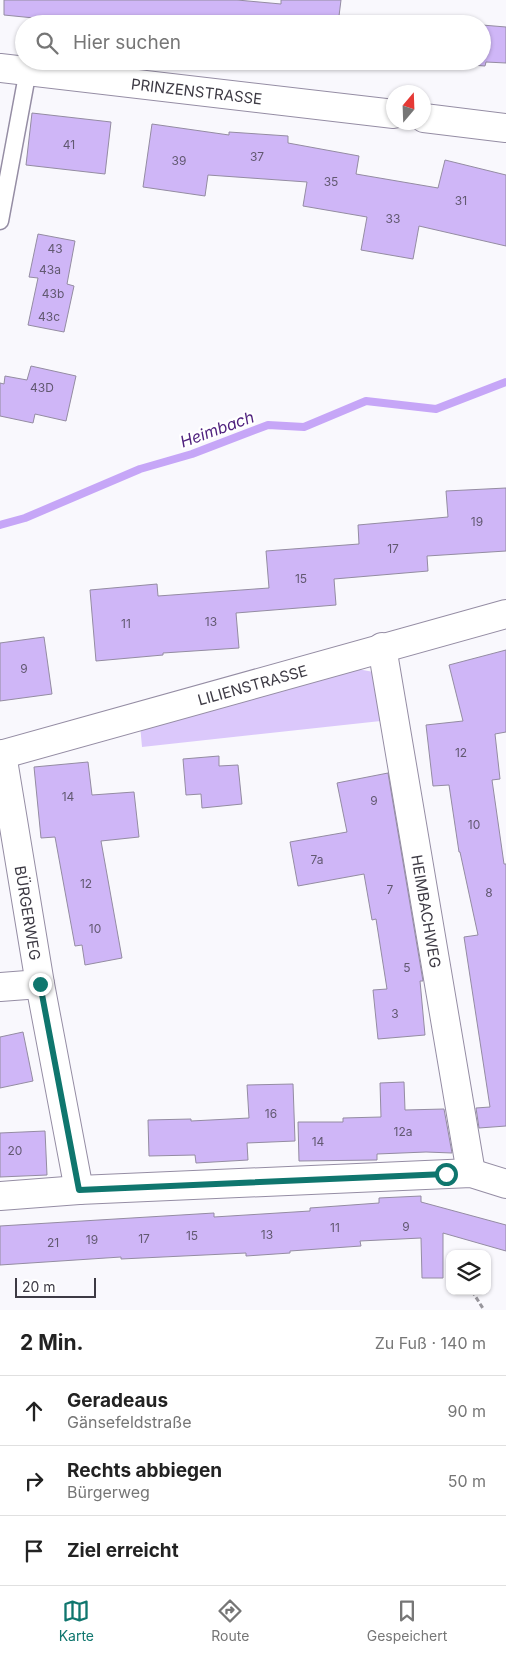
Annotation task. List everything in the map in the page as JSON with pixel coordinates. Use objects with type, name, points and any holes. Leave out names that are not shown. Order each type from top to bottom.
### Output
[{"type":"street","name":"PRINZENSTRASSE","points":[[0,68],[15,69]]},
{"type":"street","name":"PRINZENSTRASSE","points":[[28,70],[386,113]]},
{"type":"street","points":[[431,119],[506,128]]},
{"type":"street","name":"LILIENSTRASSE","points":[[1,755],[382,647],[506,614]]},
{"type":"street","name":"HEIMBACHWEG","points":[[382,647],[472,1173]]},
{"type":"street","name":"BÜRGERWEG","points":[[1,755],[40,984],[79,1190]]},
{"type":"street","points":[[0,986],[40,984]]},
{"type":"street","points":[[0,1196],[79,1190],[472,1173],[506,1184]]},
{"type":"lane","points":[[0,221],[28,70]]},
{"type":"path","points":[[475,1295],[484,1310]]},
{"type":"shaded area","points":[[352,668],[379,673],[390,720],[142,747],[140,725]]},
{"type":"building","points":[[4,0],[237,0],[281,4],[281,0],[341,0],[339,15],[4,15]]},
{"type":"building","points":[[491,26],[506,27],[506,63],[491,62]]},
{"type":"building","points":[[32,113],[111,122],[105,174],[26,165]]},
{"type":"building","points":[[152,124],[229,135],[229,132],[288,136],[288,143],[359,156],[356,174],[438,188],[445,160],[506,175],[506,246],[419,226],[413,259],[361,250],[367,217],[303,206],[307,182],[208,175],[205,196],[143,187]]},
{"type":"building","points":[[38,234],[75,241],[67,284],[74,286],[64,332],[28,325],[38,278],[29,277]]},
{"type":"building","points":[[31,366],[76,376],[66,421],[35,414],[33,423],[0,416],[0,383],[4,384],[5,376],[27,380]]},
{"type":"building","points":[[506,488],[506,551],[427,556],[428,571],[334,579],[336,605],[236,613],[239,648],[163,653],[163,655],[96,661],[90,590],[157,584],[158,596],[269,588],[266,551],[359,544],[358,525],[448,517],[446,491]]},
{"type":"building","points":[[44,637],[52,694],[0,701],[0,643]]},
{"type":"building","points":[[506,650],[506,732],[495,734],[500,779],[492,780],[504,864],[506,864],[506,1126],[479,1128],[476,1108],[490,1107],[464,937],[478,935],[459,852],[449,785],[433,786],[426,725],[463,721],[449,665]]},
{"type":"building","points":[[219,756],[219,766],[238,765],[242,804],[202,808],[201,794],[186,795],[183,759]]},
{"type":"building","points":[[88,762],[92,795],[134,792],[139,837],[101,841],[122,958],[85,965],[82,945],[75,946],[55,837],[41,838],[34,767]]},
{"type":"building","points":[[388,773],[423,981],[420,981],[425,1035],[378,1039],[373,990],[387,989],[376,919],[372,920],[364,874],[298,886],[290,842],[347,832],[337,783]]},
{"type":"building","points":[[23,1032],[33,1081],[0,1088],[0,1037]]},
{"type":"building","points":[[404,1082],[405,1110],[444,1109],[452,1153],[377,1154],[377,1160],[299,1161],[298,1122],[343,1122],[343,1118],[381,1117],[380,1083]]},
{"type":"building","points":[[293,1084],[295,1141],[247,1143],[248,1160],[196,1163],[195,1155],[149,1156],[148,1120],[191,1119],[191,1121],[249,1118],[247,1085]]},
{"type":"building","points":[[45,1131],[47,1175],[0,1177],[0,1133]]},
{"type":"building","points":[[421,1196],[421,1202],[506,1225],[506,1251],[443,1233],[443,1278],[422,1278],[421,1238],[360,1241],[361,1246],[246,1256],[246,1253],[121,1259],[121,1257],[0,1265],[0,1226],[214,1213],[214,1217],[310,1211],[310,1208],[379,1203],[379,1198]]},
{"type":"waterway","name":"Heimbach","points":[[0,525],[25,518],[140,469],[192,454],[268,425],[304,427],[366,401],[436,409],[506,382]]},
{"type":"route","points":[[40,984],[79,1190],[446,1174]]}]
